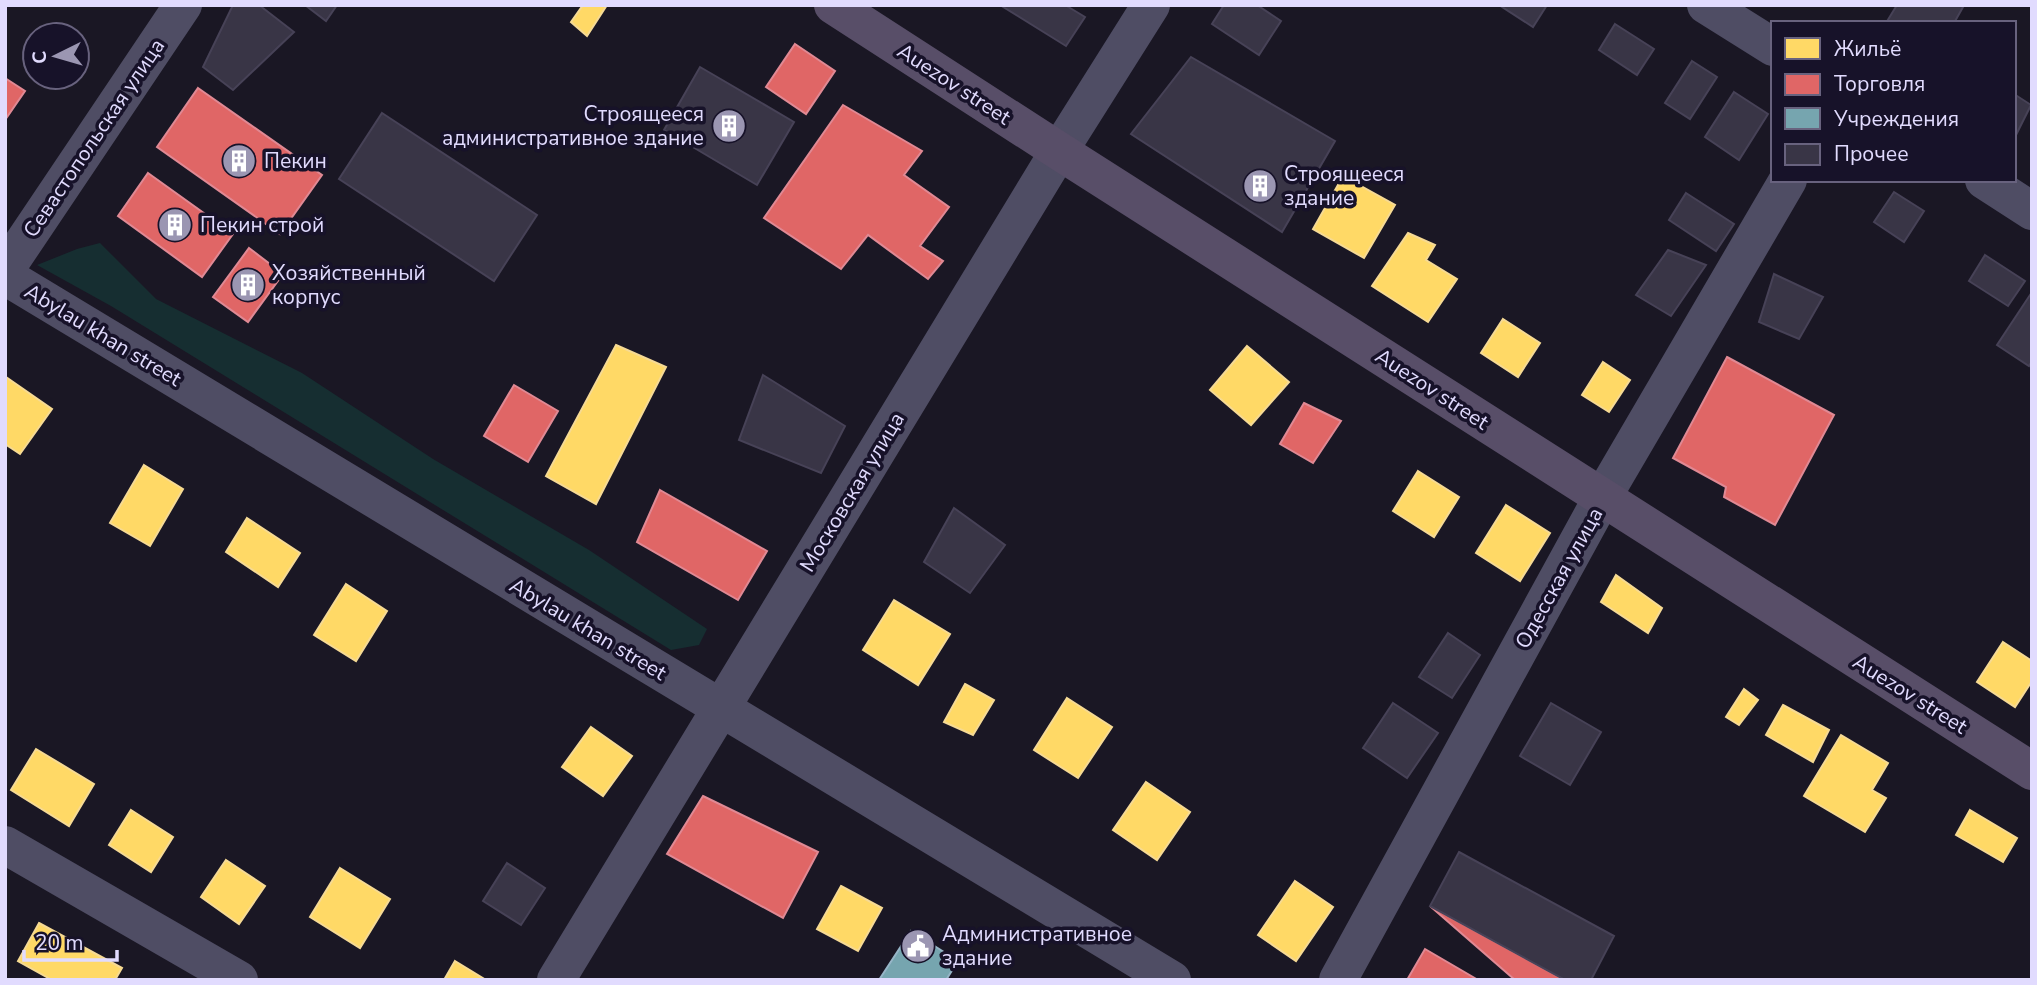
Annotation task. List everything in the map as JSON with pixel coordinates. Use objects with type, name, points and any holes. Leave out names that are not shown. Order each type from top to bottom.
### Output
[{"type":"main road","name":"Auezov street","points":[[833,5],[2032,771]]},
{"type":"street","name":"Севастопольская улица","points":[[5,270],[183,5]]},
{"type":"street","name":"Московская улица","points":[[556,980],[1150,5]]},
{"type":"street","points":[[1706,5],[1771,46]]},
{"type":"street","name":"Одесская улица","points":[[1338,980],[1602,498],[1787,182]]},
{"type":"street","points":[[1987,182],[2032,211]]},
{"type":"street","name":"Abylau khan street","points":[[5,276],[1172,980]]},
{"type":"street","points":[[5,845],[239,980]]},
{"type":"green space","points":[[100,243],[156,299],[302,373],[433,459],[589,550],[707,629],[699,645],[671,650],[111,306],[37,265]]},
{"type":"building: Жильё","points":[[583,5],[607,5],[587,36],[571,22]]},
{"type":"building: Жильё","points":[[1343,176],[1395,205],[1364,258],[1313,229]]},
{"type":"building: Жильё","points":[[1408,233],[1435,245],[1426,260],[1457,279],[1428,322],[1372,286]]},
{"type":"building: Жильё","points":[[1503,319],[1540,343],[1518,377],[1481,353]]},
{"type":"building: Жильё","points":[[616,345],[666,367],[596,504],[546,476]]},
{"type":"building: Жильё","points":[[1247,346],[1289,382],[1251,425],[1210,390]]},
{"type":"building: Жильё","points":[[1603,362],[1630,380],[1609,412],[1582,395]]},
{"type":"building: Жильё","points":[[6,377],[52,409],[20,454],[5,444]]},
{"type":"building: Жильё","points":[[144,465],[183,489],[150,546],[110,523]]},
{"type":"building: Жильё","points":[[1418,471],[1459,497],[1434,537],[1393,511]]},
{"type":"building: Жильё","points":[[1506,505],[1550,533],[1520,581],[1476,553]]},
{"type":"building: Жильё","points":[[247,518],[300,553],[278,587],[226,552]]},
{"type":"building: Жильё","points":[[1616,575],[1662,608],[1648,633],[1601,602]]},
{"type":"building: Жильё","points":[[346,584],[387,611],[356,661],[314,635]]},
{"type":"building: Жильё","points":[[894,600],[950,634],[918,685],[863,650]]},
{"type":"building: Жильё","points":[[2003,642],[2032,661],[2032,681],[2015,707],[1977,682]]},
{"type":"building: Жильё","points":[[965,684],[994,700],[973,735],[944,722]]},
{"type":"building: Жильё","points":[[1744,689],[1758,700],[1739,725],[1726,717]]},
{"type":"building: Жильё","points":[[1067,698],[1112,727],[1078,778],[1034,750]]},
{"type":"building: Жильё","points":[[1783,705],[1829,730],[1813,762],[1766,735]]},
{"type":"building: Жильё","points":[[591,727],[632,756],[603,796],[562,767]]},
{"type":"building: Жильё","points":[[1841,735],[1888,763],[1872,790],[1886,798],[1865,832],[1804,796]]},
{"type":"building: Жильё","points":[[36,749],[94,784],[69,826],[11,790]]},
{"type":"building: Жильё","points":[[1146,782],[1190,812],[1157,860],[1113,830]]},
{"type":"building: Жильё","points":[[131,810],[173,837],[151,872],[109,845]]},
{"type":"building: Жильё","points":[[1970,810],[2017,838],[2003,862],[1956,835]]},
{"type":"building: Жильё","points":[[226,860],[265,886],[239,924],[201,897]]},
{"type":"building: Жильё","points":[[340,868],[390,899],[360,948],[310,917]]},
{"type":"building: Жильё","points":[[1295,881],[1333,907],[1296,961],[1258,935]]},
{"type":"building: Жильё","points":[[841,886],[882,908],[858,951],[817,929]]},
{"type":"building: Жильё","points":[[39,923],[122,968],[115,980],[52,980],[18,961]]},
{"type":"building: Жильё","points":[[455,961],[486,980],[444,980]]},
{"type":"building: Торговля","points":[[795,44],[835,71],[806,114],[766,87]]},
{"type":"building: Торговля","points":[[5,78],[21,91],[25,91],[5,120]]},
{"type":"building: Торговля","name":"Пекин","points":[[198,88],[322,175],[280,234],[157,147]]},
{"type":"building: Торговля","points":[[843,105],[922,151],[904,175],[949,207],[920,246],[943,261],[928,279],[868,235],[841,269],[764,218]]},
{"type":"building: Торговля","name":"Пекин строй","points":[[148,173],[233,234],[202,277],[118,216]]},
{"type":"building: Торговля","name":"Хозяйственный корпус","points":[[249,248],[283,274],[248,322],[213,297]]},
{"type":"building: Торговля","points":[[1727,357],[1834,415],[1775,525],[1724,497],[1726,487],[1673,458]]},
{"type":"building: Торговля","points":[[514,385],[558,411],[528,462],[484,436]]},
{"type":"building: Торговля","points":[[1304,403],[1341,421],[1313,463],[1280,444]]},
{"type":"building: Торговля","points":[[660,490],[767,551],[738,600],[637,542]]},
{"type":"building: Торговля","points":[[703,796],[818,852],[783,918],[667,854]]},
{"type":"building: Торговля","points":[[1430,906],[1565,980],[1515,980]]},
{"type":"building: Торговля","points":[[1425,949],[1478,980],[1407,980]]},
{"type":"building: Учреждения","name":"Административное здание","points":[[911,931],[958,961],[946,980],[879,980]]},
{"type":"building: Прочее","points":[[233,5],[259,5],[294,32],[233,90],[203,67]]},
{"type":"building: Прочее","points":[[305,5],[337,5],[326,21]]},
{"type":"building: Прочее","points":[[1000,5],[1065,5],[1085,17],[1066,46]]},
{"type":"building: Прочее","points":[[1224,5],[1257,5],[1281,21],[1259,55],[1212,24]]},
{"type":"building: Прочее","points":[[1499,5],[1547,5],[1533,27]]},
{"type":"building: Прочее","points":[[1897,5],[1963,7],[1955,21],[1887,21]]},
{"type":"building: Прочее","points":[[1615,24],[1654,49],[1637,75],[1599,50]]},
{"type":"building: Прочее","name":"Строящееся здание","points":[[1191,57],[1335,141],[1282,232],[1131,134]]},
{"type":"building: Прочее","points":[[1692,61],[1717,77],[1690,119],[1665,103]]},
{"type":"building: Прочее","name":"Строящееся административное здание","points":[[700,67],[794,122],[757,185],[664,130]]},
{"type":"building: Прочее","points":[[1734,92],[1768,114],[1739,160],[1705,137]]},
{"type":"building: Прочее","points":[[2016,95],[2031,105],[2016,135]]},
{"type":"building: Прочее","points":[[382,113],[537,215],[494,281],[339,179]]},
{"type":"building: Прочее","points":[[1894,192],[1924,211],[1904,242],[1874,222]]},
{"type":"building: Прочее","points":[[1686,193],[1734,224],[1716,251],[1669,220]]},
{"type":"building: Прочее","points":[[1668,250],[1706,265],[1671,316],[1636,295]]},
{"type":"building: Прочее","points":[[1985,255],[2025,281],[2008,306],[1969,281]]},
{"type":"building: Прочее","points":[[1774,274],[1823,297],[1799,339],[1759,322]]},
{"type":"building: Прочее","points":[[2032,292],[2032,361],[2029,366],[1997,345]]},
{"type":"building: Прочее","points":[[763,375],[845,426],[821,473],[739,440]]},
{"type":"building: Прочее","points":[[954,508],[1005,545],[970,593],[924,562]]},
{"type":"building: Прочее","points":[[1448,633],[1480,655],[1452,698],[1419,677]]},
{"type":"building: Прочее","points":[[1393,703],[1438,733],[1407,778],[1363,748]]},
{"type":"building: Прочее","points":[[1551,703],[1601,732],[1570,785],[1520,756]]},
{"type":"building: Прочее","points":[[1459,852],[1614,936],[1591,980],[1565,980],[1430,906]]},
{"type":"building: Прочее","points":[[507,863],[545,888],[521,925],[483,901]]},
{"type":"place","name":"Строящееся административное здание","points":[[729,126]]},
{"type":"place","name":"Пекин","points":[[239,161]]},
{"type":"place","name":"Строящееся здание","points":[[1260,186]]},
{"type":"place","name":"Пекин строй","points":[[175,225]]},
{"type":"place","name":"Хозяйственный корпус","points":[[248,285]]},
{"type":"place","name":"Административное здание","points":[[918,946]]}]
